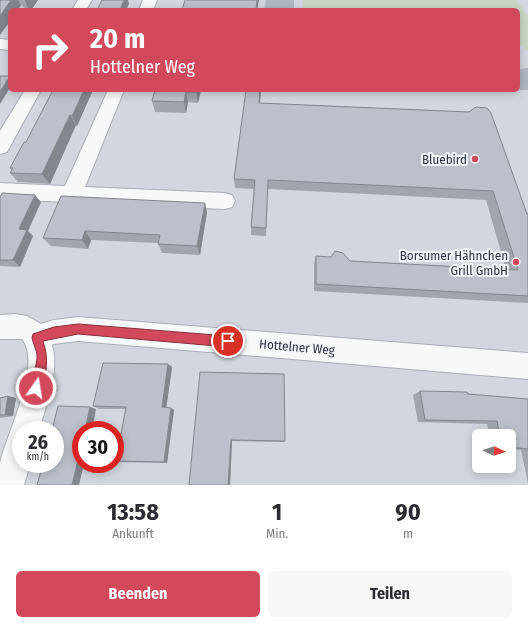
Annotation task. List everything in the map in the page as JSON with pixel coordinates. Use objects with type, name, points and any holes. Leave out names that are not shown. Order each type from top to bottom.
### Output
[{"type":"street","points":[[0,147],[32,92]]},
{"type":"street","points":[[72,194],[115,92]]},
{"type":"street","points":[[0,191],[225,201]]},
{"type":"street","points":[[0,327],[23,327],[32,330],[37,338],[42,353],[40,374],[27,421]]},
{"type":"street","name":"Hottelner Weg","points":[[37,338],[54,332],[78,329],[528,366]]},
{"type":"street","points":[[9,485],[12,473]]},
{"type":"shaded area","points":[[0,0],[528,0],[528,485],[0,485]]},
{"type":"green space","points":[[303,0],[516,0],[528,16],[528,51],[520,45],[520,8],[303,8]]},
{"type":"building","points":[[0,0],[11,0],[0,16]]},
{"type":"building","points":[[102,0],[124,0],[121,8],[98,8]]},
{"type":"building","points":[[185,0],[257,0],[256,8],[183,8]]},
{"type":"building","points":[[0,76],[8,76],[8,79],[0,92]]},
{"type":"building","points":[[52,92],[83,92],[72,116],[70,115],[42,174],[10,173],[13,168],[10,168],[24,142],[26,142]]},
{"type":"building","points":[[154,92],[186,92],[184,102],[152,101]]},
{"type":"building","points":[[246,92],[260,92],[259,103],[469,112],[476,107],[487,108],[491,113],[528,214],[528,296],[316,284],[316,256],[331,257],[335,251],[343,253],[350,261],[518,270],[493,191],[268,180],[266,228],[251,227],[255,180],[234,179]]},
{"type":"building","points":[[2,193],[35,195],[19,229],[27,230],[13,260],[0,260],[0,197]]},
{"type":"building","points":[[61,196],[205,203],[197,246],[158,244],[160,235],[85,231],[82,240],[43,238]]},
{"type":"building","points":[[103,363],[168,364],[162,407],[171,408],[164,462],[124,461],[123,421],[126,407],[93,406]]},
{"type":"building","points":[[200,372],[284,374],[285,441],[231,440],[228,485],[189,485]]},
{"type":"building","points":[[420,391],[467,392],[468,394],[528,399],[528,449],[516,448],[516,429],[499,429],[497,421],[425,420]]},
{"type":"building","points":[[8,396],[5,415],[0,415],[0,398]]},
{"type":"building","points":[[58,406],[90,407],[87,421],[72,421],[72,473],[75,473],[72,485],[37,485],[40,473],[64,473],[64,421],[54,421]]},
{"type":"taxiway","points":[[279,8],[280,0]]},
{"type":"taxiway","points":[[520,80],[528,79]]},
{"type":"place","name":"Bluebird","points":[[475,159]]},
{"type":"place","name":"Borsumer Hähnchen Grill GmbH","points":[[516,262]]},
{"type":"route","points":[[36,388],[40,374],[42,353],[37,338],[54,332],[78,329],[228,341]]}]
